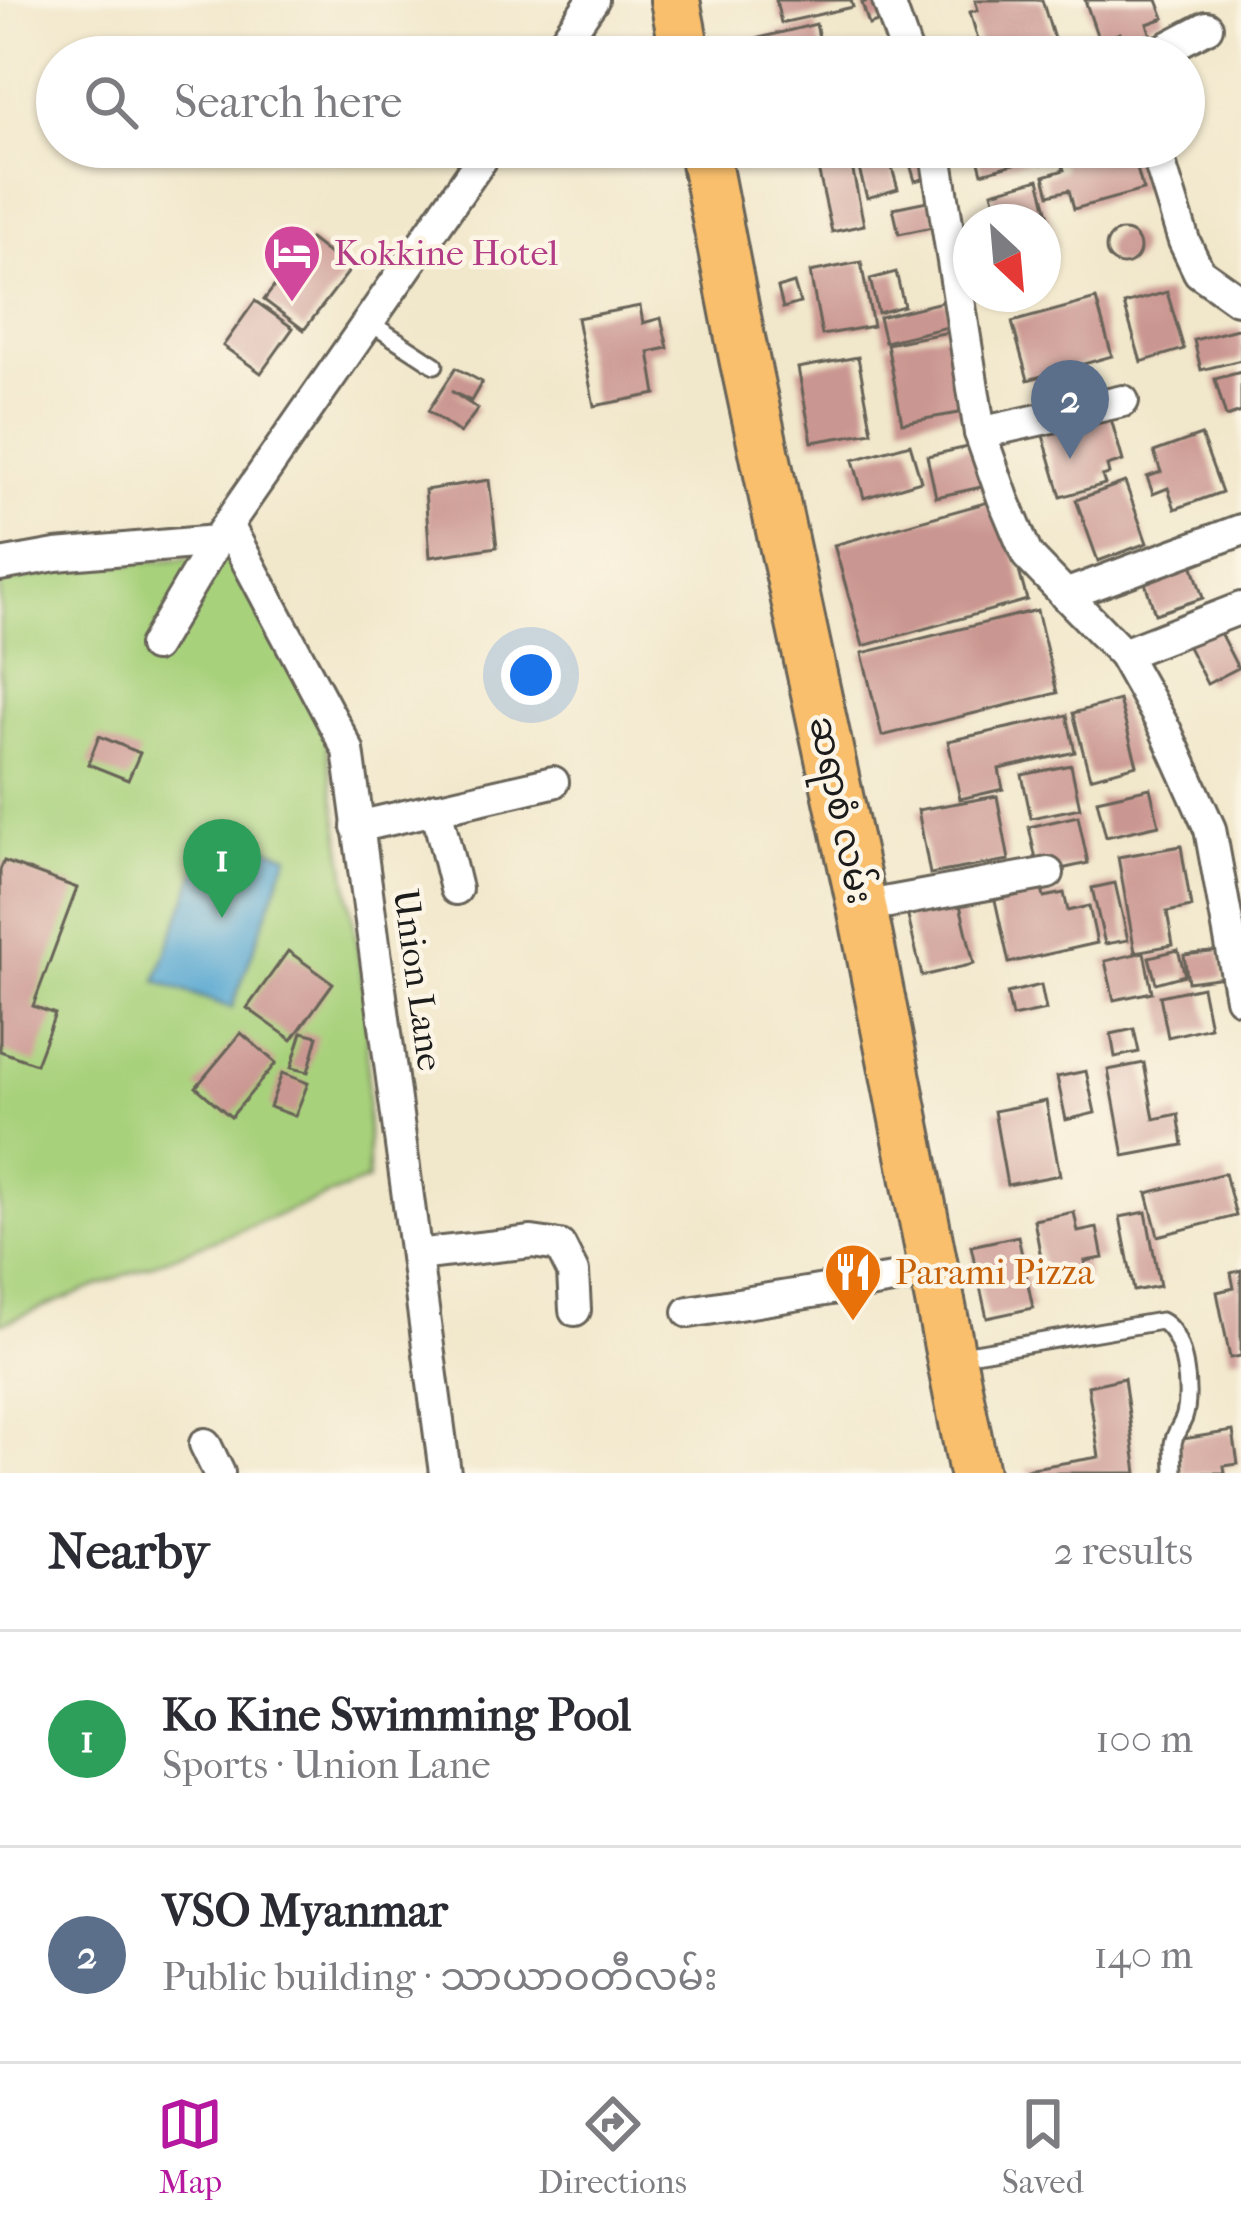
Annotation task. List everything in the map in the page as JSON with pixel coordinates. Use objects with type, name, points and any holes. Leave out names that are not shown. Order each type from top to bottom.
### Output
[{"type":"main road","points":[[675,0],[682,36]]},
{"type":"main road","name":"ဆရာစံ လမ်း","points":[[707,168],[862,907],[974,1473]]},
{"type":"street","points":[[567,36],[592,0]]},
{"type":"street","points":[[888,0],[901,36]]},
{"type":"street","points":[[1190,36],[1207,27]]},
{"type":"street","points":[[154,646],[222,533],[475,168]]},
{"type":"street","points":[[938,168],[980,434],[1027,555],[1123,654],[1165,729],[1210,829],[1240,981]]},
{"type":"street","points":[[1161,168],[1184,242],[1199,272],[1237,299]]},
{"type":"street","points":[[980,434],[1123,400]]},
{"type":"street","points":[[1065,596],[1241,530]]},
{"type":"street","points":[[0,565],[222,533]]},
{"type":"street","name":"Union Lane","points":[[222,533],[348,750],[445,1473]]},
{"type":"street","points":[[1123,654],[1241,608]]},
{"type":"street","points":[[357,826],[554,782]]},
{"type":"street","points":[[436,808],[456,890]]},
{"type":"street","points":[[862,907],[1048,873]]},
{"type":"street","points":[[416,1255],[532,1241],[560,1246],[573,1272],[575,1310]]},
{"type":"street","points":[[689,1312],[936,1273]]},
{"type":"street","points":[[205,1444],[219,1473]]},
{"type":"lane","points":[[369,322],[435,365]]},
{"type":"lane","points":[[954,1357],[1161,1321],[1176,1334],[1187,1390],[1185,1416],[1173,1438],[1174,1473]]},
{"type":"green space","points":[[208,557],[234,562],[323,723],[367,1010],[368,1180],[0,1324],[0,583],[88,566]]},
{"type":"water","points":[[212,828],[288,855],[232,1008],[156,981]]},
{"type":"building","points":[[776,0],[851,0],[853,7],[781,23]]},
{"type":"building","points":[[885,0],[891,17],[869,25],[862,3]]},
{"type":"building","points":[[975,0],[1042,0],[1053,36],[977,36],[970,12],[978,10]]},
{"type":"building","points":[[1085,0],[1157,0],[1164,18],[1147,24],[1151,36],[1097,36]]},
{"type":"building","points":[[816,24],[819,36],[767,36]]},
{"type":"building","points":[[818,168],[852,168],[864,225],[832,232]]},
{"type":"building","points":[[859,168],[892,168],[898,189],[867,198]]},
{"type":"building","points":[[911,168],[936,168],[938,175],[915,181]]},
{"type":"building","points":[[1137,168],[1143,190],[1074,209],[1069,190],[1049,195],[1044,176],[1064,170]]},
{"type":"building","points":[[1039,179],[1045,204],[995,204],[992,192]]},
{"type":"building","points":[[932,200],[937,226],[899,234],[893,208]]},
{"type":"building","points":[[1123,231],[1135,236],[1140,248],[1135,260],[1123,265],[1111,260],[1106,248],[1111,236]]},
{"type":"building","points":[[310,239],[350,270],[304,330],[264,300]]},
{"type":"building","points":[[861,262],[873,326],[822,335],[810,272]]},
{"type":"building","points":[[896,272],[904,306],[878,313],[870,279]]},
{"type":"building","points":[[794,283],[800,303],[783,308],[778,288]]},
{"type":"building","points":[[1167,292],[1184,349],[1141,362],[1124,304]]},
{"type":"building","points":[[1096,299],[1112,356],[1028,380],[1012,322]]},
{"type":"building","points":[[255,301],[293,328],[261,373],[223,346]]},
{"type":"building","points":[[946,301],[952,326],[885,342],[879,317]]},
{"type":"building","points":[[640,306],[643,323],[661,318],[668,348],[649,352],[656,394],[594,406],[577,318]]},
{"type":"building","points":[[1241,328],[1241,360],[1201,370],[1194,340]]},
{"type":"building","points":[[949,332],[964,412],[902,423],[887,344]]},
{"type":"building","points":[[858,357],[872,432],[812,442],[798,368]]},
{"type":"building","points":[[456,368],[482,382],[471,401],[451,391],[478,409],[460,433],[428,411]]},
{"type":"building","points":[[1241,372],[1241,412],[1226,417],[1215,379]]},
{"type":"building","points":[[1109,412],[1123,461],[1107,466],[1109,474],[1102,476],[1105,484],[1061,497],[1042,432]]},
{"type":"building","points":[[1201,435],[1222,492],[1175,509],[1168,488],[1153,494],[1147,477],[1161,472],[1154,452]]},
{"type":"building","points":[[910,444],[921,481],[864,498],[853,460]]},
{"type":"building","points":[[977,445],[986,486],[936,497],[927,456]]},
{"type":"building","points":[[489,480],[497,547],[430,557],[425,490]]},
{"type":"building","points":[[1125,482],[1147,543],[1098,561],[1076,500]]},
{"type":"building","points":[[999,499],[1027,600],[863,646],[834,545]]},
{"type":"building","points":[[1190,557],[1203,598],[1155,614],[1142,573]]},
{"type":"building","points":[[1037,610],[1057,693],[882,736],[862,653]]},
{"type":"building","points":[[1214,621],[1238,668],[1207,684],[1183,637]]},
{"type":"building","points":[[1119,700],[1137,765],[1090,778],[1073,713]]},
{"type":"building","points":[[1067,715],[1075,752],[999,769],[1003,789],[960,799],[948,741]]},
{"type":"building","points":[[99,736],[140,753],[128,780],[88,764]]},
{"type":"building","points":[[1071,765],[1080,808],[1031,818],[1022,775]]},
{"type":"building","points":[[1150,788],[1159,825],[1106,837],[1097,800]]},
{"type":"building","points":[[997,796],[1009,860],[930,874],[918,810]]},
{"type":"building","points":[[1078,816],[1088,863],[1039,874],[1029,827]]},
{"type":"building","points":[[1181,846],[1191,907],[1167,912],[1173,945],[1135,952],[1118,857]]},
{"type":"building","points":[[4,861],[77,888],[33,1006],[55,1014],[36,1064],[0,1051],[0,870]]},
{"type":"building","points":[[1115,883],[1128,940],[1105,944],[1092,888]]},
{"type":"building","points":[[1042,890],[1044,897],[1064,893],[1068,911],[1089,906],[1097,943],[1009,963],[995,900]]},
{"type":"building","points":[[957,892],[974,964],[922,976],[905,904]]},
{"type":"building","points":[[1178,950],[1185,975],[1156,983],[1149,957]]},
{"type":"building","points":[[288,951],[333,983],[292,1040],[247,1008]]},
{"type":"building","points":[[1220,951],[1224,977],[1188,982],[1184,955]]},
{"type":"building","points":[[1144,952],[1152,992],[1114,1000],[1105,961]]},
{"type":"building","points":[[1041,985],[1046,1010],[1012,1017],[1007,993]]},
{"type":"building","points":[[1202,987],[1210,1027],[1168,1037],[1160,996]]},
{"type":"building","points":[[1134,1029],[1139,1052],[1115,1057],[1111,1034]]},
{"type":"building","points":[[302,1032],[318,1036],[308,1072],[291,1068]]},
{"type":"building","points":[[241,1033],[276,1063],[231,1117],[196,1087]]},
{"type":"building","points":[[1144,1063],[1154,1119],[1178,1114],[1183,1145],[1124,1156],[1108,1070]]},
{"type":"building","points":[[1086,1071],[1095,1113],[1066,1120],[1057,1077]]},
{"type":"building","points":[[282,1073],[308,1083],[295,1116],[270,1107]]},
{"type":"building","points":[[1046,1101],[1060,1175],[1007,1185],[994,1111]]},
{"type":"building","points":[[1225,1173],[1236,1216],[1158,1236],[1147,1193]]},
{"type":"building","points":[[1074,1212],[1078,1232],[1097,1228],[1103,1258],[1085,1261],[1088,1277],[1046,1285],[1034,1220]]},
{"type":"building","points":[[1146,1212],[1160,1286],[1134,1291],[1120,1217]]},
{"type":"building","points":[[1018,1236],[1033,1308],[987,1318],[971,1246]]},
{"type":"building","points":[[1241,1270],[1241,1356],[1230,1358],[1217,1292],[1234,1288],[1231,1273]]},
{"type":"building","points":[[1124,1378],[1137,1473],[1028,1473],[1027,1469],[1099,1457],[1088,1386]]},
{"type":"building","points":[[1233,1431],[1238,1464],[1224,1466],[1225,1473],[1182,1473],[1177,1440]]},
{"type":"place","name":"Kokkine Hotel","points":[[292,304]]},
{"type":"place","name":"VSO Myanmar","points":[[1070,459]]},
{"type":"place","name":"Ko Kine Swimming Pool","points":[[222,918]]},
{"type":"place","name":"Parami Pizza","points":[[853,1323]]}]
